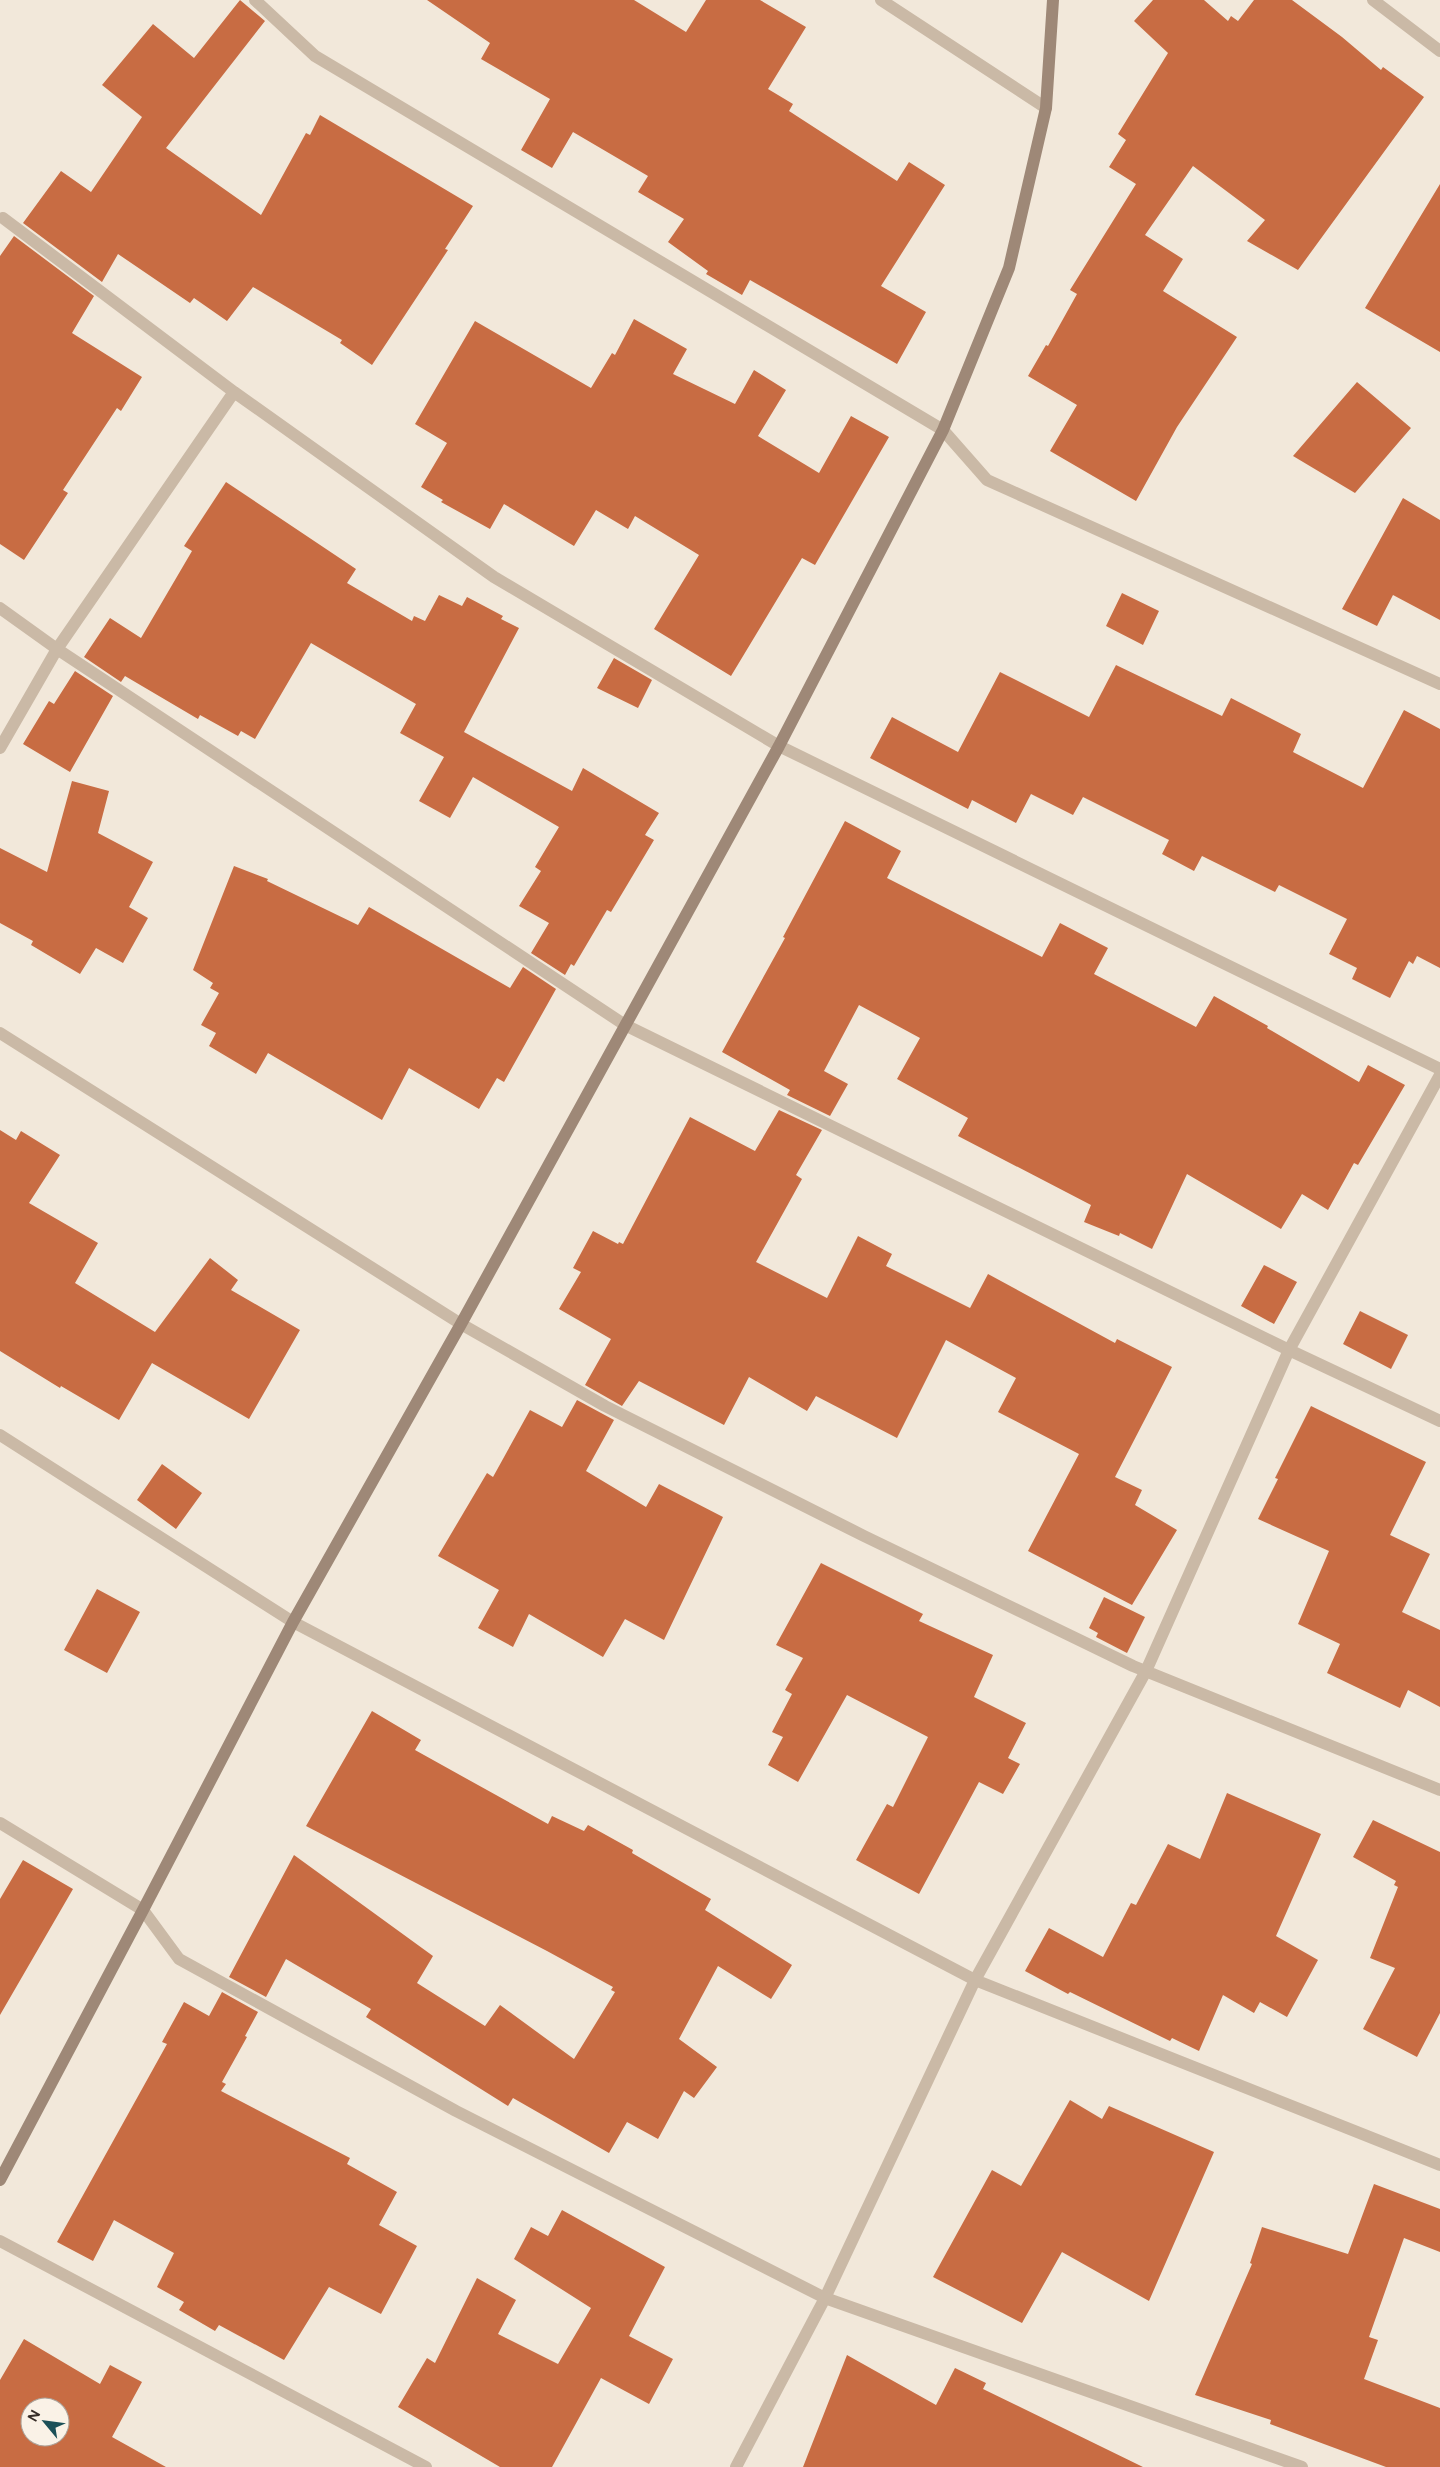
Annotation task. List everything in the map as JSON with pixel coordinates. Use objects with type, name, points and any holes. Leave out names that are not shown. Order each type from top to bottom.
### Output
[{"type":"main road","points":[[0,2180],[144,1910],[293,1622],[461,1324],[779,746],[944,430],[1009,268],[1046,108],[1053,0]]},
{"type":"street","points":[[255,0],[315,56],[944,430],[987,480],[1440,684]]},
{"type":"street","points":[[881,0],[1046,108]]},
{"type":"street","points":[[1373,0],[1440,52]]},
{"type":"street","points":[[3,218],[234,392],[494,577],[779,746],[1440,1069]]},
{"type":"street","points":[[0,748],[57,649],[234,392]]},
{"type":"street","points":[[0,608],[57,649],[624,1025],[1289,1350],[1440,1421]]},
{"type":"street","points":[[0,1033],[461,1324],[614,1410],[864,1536],[1146,1671],[1440,1790]]},
{"type":"street","points":[[736,2467],[824,2298],[975,1980],[1146,1671],[1289,1350],[1440,1075]]},
{"type":"street","points":[[0,1435],[293,1622],[975,1980],[1440,2165]]},
{"type":"street","points":[[0,1823],[144,1910],[179,1959],[456,2111],[824,2298],[1302,2467]]},
{"type":"street","points":[[0,2241],[426,2467]]},
{"type":"building","points":[[240,0],[265,21],[166,148],[261,215],[306,133],[310,135],[320,115],[473,206],[445,249],[448,250],[372,365],[340,343],[342,340],[253,287],[227,321],[194,298],[190,303],[118,254],[102,282],[23,223],[61,171],[91,192],[142,117],[102,85],[153,24],[194,58]]},
{"type":"building","points":[[427,0],[634,0],[686,32],[706,0],[760,0],[806,27],[768,89],[793,104],[789,111],[897,181],[909,162],[945,185],[881,286],[926,312],[897,364],[750,280],[742,295],[706,274],[708,271],[668,242],[684,219],[638,192],[648,176],[573,132],[552,168],[521,150],[550,99],[481,59],[490,43]]},
{"type":"building","points":[[1153,0],[1204,0],[1228,21],[1231,16],[1238,21],[1254,0],[1292,0],[1342,37],[1381,70],[1383,67],[1424,97],[1298,270],[1247,241],[1265,220],[1193,166],[1145,235],[1183,259],[1163,291],[1237,337],[1177,427],[1136,501],[1050,451],[1077,405],[1028,376],[1046,345],[1048,346],[1077,294],[1070,290],[1136,184],[1109,167],[1126,140],[1118,134],[1168,53],[1134,21]]},
{"type":"building","points":[[1440,184],[1440,352],[1365,308]]},
{"type":"building","points":[[14,236],[94,296],[72,333],[142,377],[121,411],[117,408],[63,490],[68,493],[24,560],[0,544],[0,256]]},
{"type":"building","points":[[634,319],[687,349],[673,374],[735,404],[754,370],[786,390],[758,436],[819,473],[851,416],[889,437],[815,565],[802,558],[731,676],[654,629],[699,555],[635,516],[628,529],[596,510],[574,546],[504,504],[490,529],[441,502],[443,500],[421,487],[447,443],[415,424],[475,321],[591,388],[612,353],[615,355]]},
{"type":"building","points":[[1357,382],[1411,428],[1355,493],[1293,456]]},
{"type":"building","points":[[226,482],[356,569],[347,583],[412,621],[414,616],[425,621],[439,595],[462,606],[467,597],[503,616],[501,619],[519,628],[464,732],[572,791],[583,768],[659,813],[645,835],[654,840],[611,912],[607,910],[574,966],[571,964],[565,975],[531,953],[549,923],[519,906],[541,871],[535,867],[559,827],[473,777],[450,818],[419,801],[444,757],[400,733],[416,704],[311,643],[255,739],[241,731],[238,736],[200,715],[198,719],[125,676],[121,682],[84,657],[110,618],[141,638],[192,551],[184,546]]},
{"type":"building","points":[[1403,498],[1440,520],[1440,620],[1393,595],[1377,626],[1342,609]]},
{"type":"building","points":[[1122,593],[1159,611],[1143,645],[1106,626]]},
{"type":"building","points":[[614,658],[652,680],[638,708],[597,688]]},
{"type":"building","points":[[1116,665],[1222,716],[1231,698],[1301,734],[1293,752],[1363,788],[1404,710],[1440,729],[1440,968],[1417,956],[1413,964],[1409,961],[1390,998],[1352,979],[1357,968],[1329,954],[1347,919],[1279,885],[1275,892],[1202,856],[1194,871],[1162,854],[1169,840],[1083,797],[1073,815],[1031,794],[1016,823],[972,800],[968,809],[870,758],[892,717],[958,752],[1000,672],[1089,717]]},
{"type":"building","points":[[75,671],[113,696],[70,772],[23,744],[49,701],[54,704]]},
{"type":"building","points":[[72,781],[109,791],[98,833],[153,862],[129,907],[148,918],[123,963],[96,948],[80,974],[31,945],[33,941],[0,923],[0,848],[47,872]]},
{"type":"building","points":[[845,821],[901,851],[887,878],[1042,957],[1060,923],[1108,948],[1094,974],[1196,1027],[1214,996],[1268,1026],[1267,1028],[1359,1082],[1368,1065],[1405,1085],[1358,1165],[1354,1163],[1328,1210],[1302,1194],[1281,1229],[1187,1174],[1152,1249],[1120,1233],[1119,1236],[1084,1222],[1091,1205],[958,1136],[968,1118],[897,1079],[920,1038],[859,1005],[824,1071],[848,1084],[830,1116],[787,1095],[790,1090],[722,1052],[785,938],[783,937]]},
{"type":"building","points":[[234,866],[268,879],[267,881],[358,925],[369,907],[510,988],[523,967],[556,989],[504,1082],[497,1078],[479,1109],[409,1068],[382,1120],[268,1053],[256,1074],[209,1046],[216,1033],[201,1025],[219,993],[210,988],[213,983],[193,970]]},
{"type":"building","points":[[779,1110],[822,1130],[796,1175],[802,1179],[756,1262],[827,1298],[858,1236],[892,1254],[886,1266],[970,1308],[988,1274],[1115,1343],[1117,1339],[1172,1367],[1115,1477],[1142,1490],[1135,1505],[1177,1530],[1132,1605],[1028,1551],[1079,1454],[998,1412],[1016,1378],[946,1340],[897,1438],[816,1396],[807,1411],[749,1377],[724,1425],[639,1381],[622,1406],[585,1385],[611,1339],[559,1309],[581,1272],[573,1268],[593,1231],[618,1244],[619,1242],[623,1244],[690,1117],[755,1151]]},
{"type":"building","points":[[0,1130],[16,1140],[21,1131],[60,1155],[29,1203],[98,1243],[75,1283],[155,1332],[210,1258],[238,1280],[231,1290],[300,1330],[249,1419],[152,1363],[119,1420],[61,1386],[60,1388],[0,1351]]},
{"type":"building","points":[[1264,1265],[1297,1282],[1274,1324],[1241,1306]]},
{"type":"building","points":[[1360,1311],[1408,1335],[1391,1369],[1343,1344]]},
{"type":"building","points":[[577,1400],[614,1420],[586,1471],[646,1507],[659,1484],[723,1517],[664,1640],[625,1619],[603,1657],[529,1614],[513,1647],[478,1628],[499,1590],[438,1556],[487,1473],[493,1477],[530,1410],[562,1427]]},
{"type":"building","points":[[1311,1406],[1426,1462],[1390,1535],[1430,1554],[1402,1612],[1440,1630],[1440,1707],[1408,1690],[1400,1708],[1327,1673],[1340,1644],[1298,1624],[1329,1551],[1258,1519],[1278,1479],[1275,1478]]},
{"type":"building","points":[[162,1464],[202,1493],[176,1529],[137,1500]]},
{"type":"building","points":[[821,1563],[923,1614],[919,1621],[993,1655],[974,1697],[1026,1723],[1008,1758],[1020,1764],[1003,1794],[979,1782],[919,1894],[856,1860],[887,1804],[893,1807],[928,1737],[847,1695],[798,1782],[768,1765],[783,1737],[772,1732],[792,1694],[785,1690],[803,1658],[776,1645]]},
{"type":"building","points":[[97,1589],[140,1612],[107,1673],[64,1650]]},
{"type":"building","points":[[1104,1597],[1145,1617],[1127,1653],[1096,1637],[1098,1633],[1089,1628]]},
{"type":"building","points":[[372,1711],[421,1740],[415,1750],[548,1824],[552,1816],[584,1831],[588,1825],[633,1850],[632,1853],[711,1899],[705,1910],[792,1965],[771,1999],[718,1966],[679,2039],[717,2067],[694,2098],[684,2091],[658,2139],[627,2122],[609,2153],[513,2098],[508,2106],[366,2017],[371,2009],[286,1959],[266,1997],[229,1977],[294,1855],[433,1956],[417,1983],[485,2026],[500,2005],[574,2059],[615,1992],[611,1990],[613,1987],[547,1951],[306,1826]]},
{"type":"building","points":[[1227,1793],[1321,1834],[1276,1936],[1318,1960],[1287,2017],[1260,2002],[1254,2013],[1223,1995],[1199,2051],[1172,2038],[1170,2041],[1070,1992],[1068,1994],[1025,1971],[1049,1928],[1103,1957],[1131,1903],[1136,1905],[1168,1844],[1200,1859]]},
{"type":"building","points":[[1373,1820],[1440,1852],[1440,2013],[1417,2057],[1363,2029],[1395,1968],[1370,1958],[1398,1887],[1394,1885],[1396,1881],[1353,1857]]},
{"type":"building","points":[[23,1860],[73,1889],[0,2015],[0,1899]]},
{"type":"building","points":[[222,1992],[258,2012],[245,2036],[247,2037],[222,2082],[226,2084],[221,2091],[350,2158],[347,2164],[397,2192],[379,2225],[417,2246],[381,2314],[329,2287],[284,2360],[219,2325],[215,2331],[179,2310],[184,2302],[157,2287],[174,2253],[114,2220],[93,2261],[57,2242],[167,2044],[162,2042],[184,2002],[209,2016]]},
{"type":"building","points":[[1070,2100],[1102,2119],[1109,2106],[1214,2152],[1149,2301],[1062,2252],[1022,2323],[933,2277],[992,2170],[1021,2186]]},
{"type":"building","points":[[1374,2184],[1440,2209],[1440,2252],[1404,2238],[1369,2337],[1378,2340],[1364,2379],[1440,2408],[1440,2467],[1386,2467],[1270,2424],[1271,2420],[1195,2395],[1252,2264],[1250,2263],[1262,2227],[1348,2254]]},
{"type":"building","points":[[562,2210],[665,2267],[629,2336],[673,2359],[649,2404],[601,2378],[552,2467],[500,2467],[398,2407],[427,2358],[435,2363],[477,2278],[516,2300],[498,2334],[558,2364],[591,2308],[514,2259],[531,2227],[548,2236]]},
{"type":"building","points":[[24,2339],[100,2384],[110,2365],[142,2382],[112,2437],[166,2467],[0,2467],[0,2380]]},
{"type":"building","points":[[847,2355],[936,2405],[955,2368],[986,2383],[983,2389],[1143,2467],[803,2467]]}]
